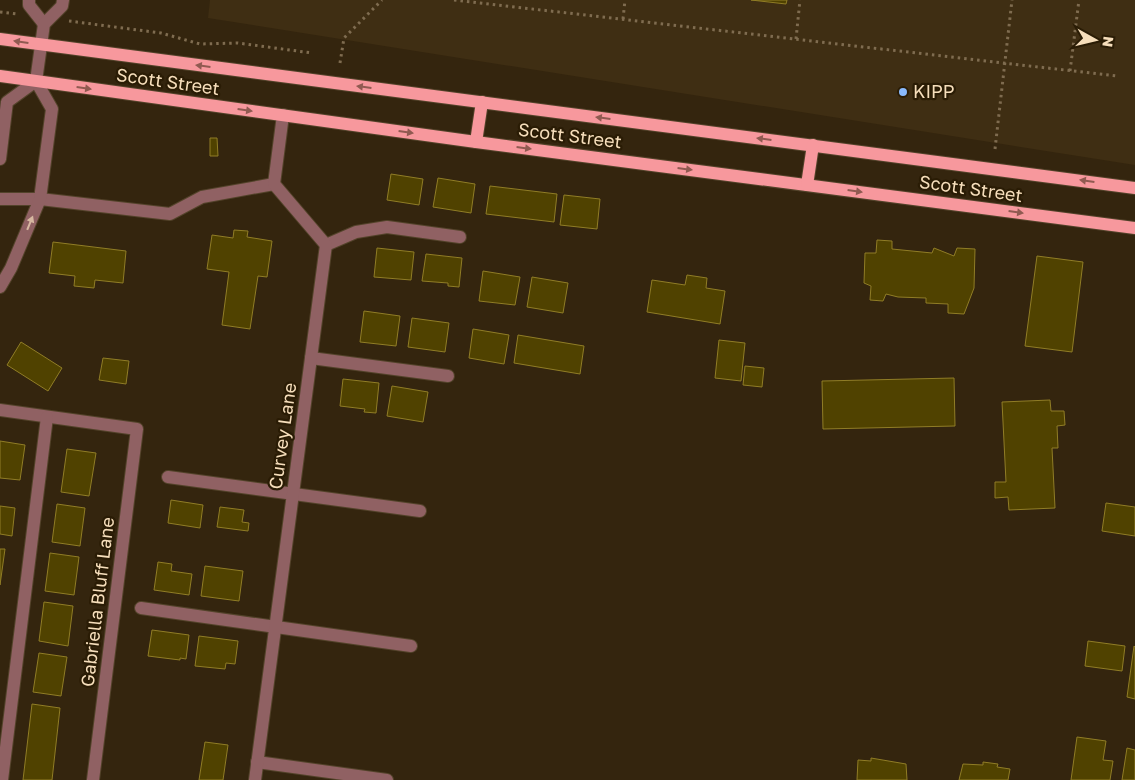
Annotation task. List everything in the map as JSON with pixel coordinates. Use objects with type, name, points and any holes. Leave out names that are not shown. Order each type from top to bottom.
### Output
[{"type":"main road","name":"Scott Street","points":[[0,39],[1135,188]]},
{"type":"main road","name":"Scott Street","points":[[0,76],[476,142],[1135,228]]},
{"type":"main road","points":[[476,142],[482,102]]},
{"type":"main road","points":[[807,185],[813,145]]},
{"type":"street","points":[[29,0],[28,5],[44,24]]},
{"type":"street","points":[[0,287],[12,268],[40,199],[52,109],[36,81],[44,24],[62,6],[63,0]]},
{"type":"street","points":[[0,159],[7,102],[36,81]]},
{"type":"street","points":[[282,115],[274,184],[326,245],[356,232],[387,227],[460,237]]},
{"type":"street","points":[[0,199],[40,199],[170,214],[202,197],[274,184]]},
{"type":"street","name":"Curvey Lane","points":[[254,780],[326,245]]},
{"type":"street","points":[[311,358],[448,376]]},
{"type":"street","points":[[0,410],[47,417],[2,780]]},
{"type":"street","name":"Gabriella Bluff Lane","points":[[47,417],[137,429],[93,780]]},
{"type":"street","points":[[168,477],[420,511]]},
{"type":"street","points":[[141,608],[411,646]]},
{"type":"street","points":[[257,762],[387,780]]},
{"type":"path","points":[[340,63],[344,38],[382,0]]},
{"type":"path","points":[[454,0],[1117,76]]},
{"type":"path","points":[[623,19],[625,0]]},
{"type":"path","points":[[796,39],[800,0]]},
{"type":"path","points":[[995,149],[1012,0]]},
{"type":"path","points":[[1070,71],[1079,0]]},
{"type":"path","points":[[0,12],[16,14],[44,24],[73,21],[162,33],[200,44],[238,44],[312,53]]},
{"type":"shaded area","name":"KIPP","points":[[210,0],[1135,0],[1135,165],[208,18]]},
{"type":"building","points":[[751,0],[787,0],[786,4]]},
{"type":"building","points":[[210,138],[217,138],[218,156],[210,156]]},
{"type":"building","points":[[391,174],[423,179],[419,205],[387,200]]},
{"type":"building","points":[[438,178],[475,184],[471,213],[433,207]]},
{"type":"building","points":[[490,186],[557,194],[554,222],[486,214]]},
{"type":"building","points":[[564,195],[600,199],[597,229],[560,225]]},
{"type":"building","points":[[234,230],[248,231],[247,237],[272,241],[267,277],[258,276],[250,329],[222,325],[229,272],[207,269],[212,235],[233,238]]},
{"type":"building","points":[[877,240],[892,241],[892,249],[932,253],[934,248],[954,256],[957,248],[975,249],[974,288],[964,314],[948,313],[948,304],[926,303],[926,298],[898,297],[886,294],[883,301],[870,300],[871,286],[864,283],[865,253],[876,253]]},
{"type":"building","points":[[53,242],[126,251],[123,283],[95,280],[94,288],[74,286],[75,276],[49,273]]},
{"type":"building","points":[[377,248],[414,252],[411,280],[374,277]]},
{"type":"building","points":[[426,254],[462,258],[459,287],[448,286],[448,283],[422,281]]},
{"type":"building","points":[[1037,256],[1083,262],[1072,352],[1025,346]]},
{"type":"building","points":[[483,271],[520,277],[515,305],[479,301]]},
{"type":"building","points":[[687,275],[707,278],[706,288],[725,291],[720,324],[647,312],[652,280],[685,285]]},
{"type":"building","points":[[532,277],[568,283],[563,313],[527,307]]},
{"type":"building","points":[[364,311],[400,316],[396,346],[360,342]]},
{"type":"building","points":[[412,318],[449,323],[445,352],[408,347]]},
{"type":"building","points":[[473,329],[509,335],[504,364],[469,358]]},
{"type":"building","points":[[518,335],[584,346],[580,374],[514,363]]},
{"type":"building","points":[[719,340],[745,343],[741,381],[715,378]]},
{"type":"building","points":[[21,342],[62,368],[48,391],[7,365]]},
{"type":"building","points":[[103,358],[129,361],[126,384],[99,380]]},
{"type":"building","points":[[745,366],[764,368],[762,387],[743,385]]},
{"type":"building","points":[[954,378],[955,426],[823,429],[822,381]]},
{"type":"building","points":[[343,379],[379,383],[376,413],[364,412],[365,409],[340,406]]},
{"type":"building","points":[[392,386],[428,392],[423,422],[387,416]]},
{"type":"building","points":[[1050,400],[1051,411],[1064,411],[1065,425],[1057,426],[1058,448],[1052,448],[1055,508],[1009,510],[1008,497],[995,498],[995,482],[1006,482],[1002,402]]},
{"type":"building","points":[[0,441],[25,445],[20,480],[0,478]]},
{"type":"building","points":[[67,449],[96,453],[89,496],[61,492]]},
{"type":"building","points":[[171,500],[203,505],[200,528],[168,523]]},
{"type":"building","points":[[1106,503],[1135,507],[1135,536],[1102,531]]},
{"type":"building","points":[[57,504],[85,508],[80,546],[52,542]]},
{"type":"building","points":[[0,506],[15,508],[12,536],[0,534]]},
{"type":"building","points":[[220,507],[244,510],[242,522],[249,523],[248,531],[217,527]]},
{"type":"building","points":[[0,549],[5,549],[0,585]]},
{"type":"building","points":[[50,553],[79,557],[74,595],[45,591]]},
{"type":"building","points":[[158,562],[172,564],[171,571],[192,574],[189,595],[154,590]]},
{"type":"building","points":[[205,566],[243,571],[239,601],[201,596]]},
{"type":"building","points":[[44,602],[73,606],[68,646],[39,641]]},
{"type":"building","points":[[152,630],[189,635],[186,659],[148,656]]},
{"type":"building","points":[[199,636],[238,641],[235,664],[226,663],[225,669],[195,666]]},
{"type":"building","points":[[1088,641],[1125,646],[1122,671],[1085,666]]},
{"type":"building","points":[[1135,647],[1135,699],[1127,697]]},
{"type":"building","points":[[39,653],[67,657],[61,696],[33,692]]},
{"type":"building","points":[[32,704],[60,708],[52,780],[23,780]]},
{"type":"building","points":[[1077,737],[1106,741],[1103,760],[1113,761],[1110,780],[1071,780]]},
{"type":"building","points":[[205,742],[228,745],[223,780],[199,780]]},
{"type":"building","points":[[1127,748],[1135,750],[1135,780],[1122,780]]},
{"type":"building","points":[[871,758],[906,764],[907,780],[857,780],[858,760],[871,761]]},
{"type":"building","points":[[983,762],[998,764],[997,767],[1010,769],[1008,780],[959,780],[963,764],[983,765]]},
{"type":"place","name":"KIPP","points":[[903,92]]}]
